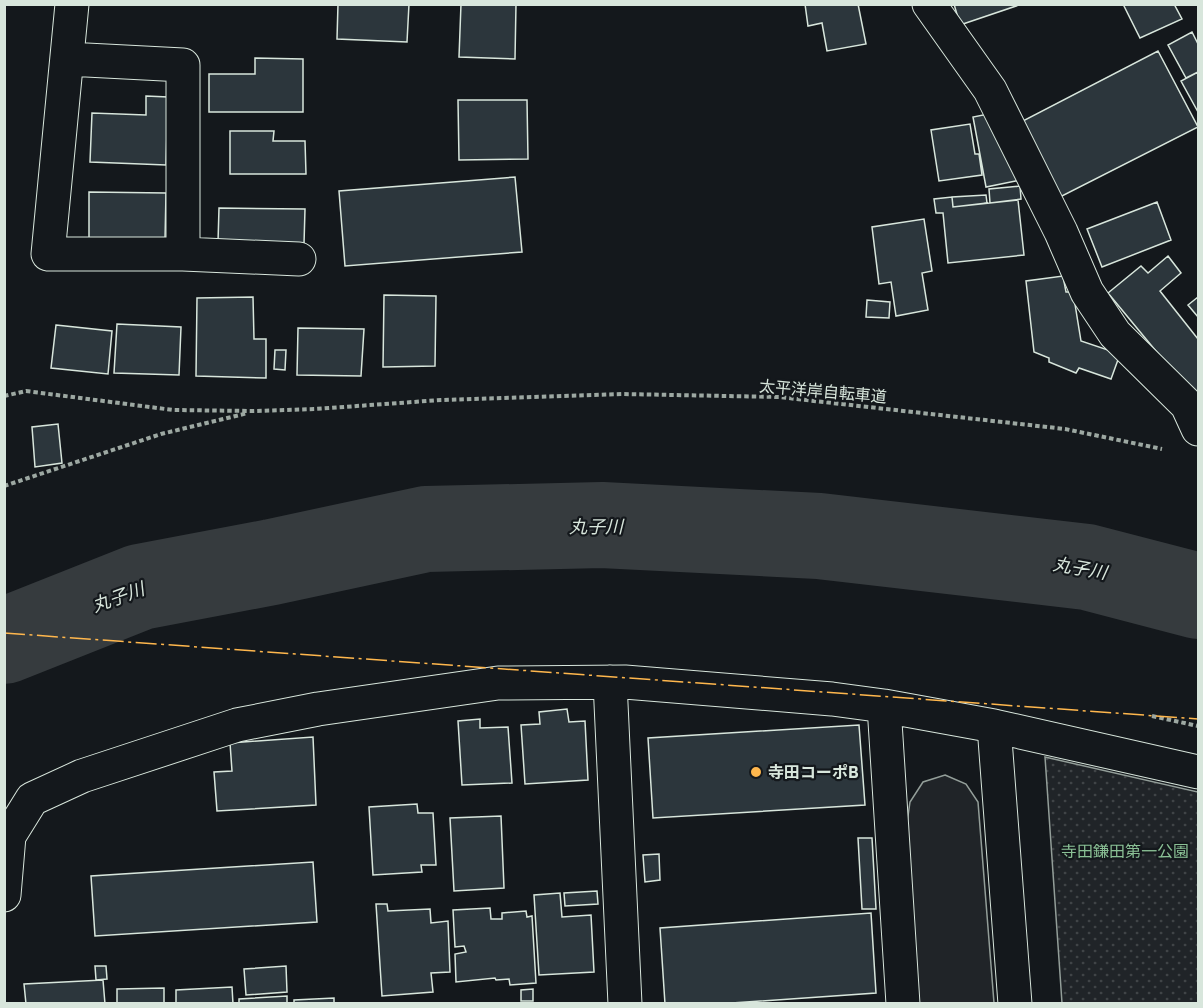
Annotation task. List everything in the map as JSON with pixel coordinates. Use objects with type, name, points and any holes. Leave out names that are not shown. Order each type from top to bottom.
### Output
[{"type":"street","points":[[72,4],[48,254],[183,254],[299,259]]},
{"type":"street","points":[[930,4],[990,90],[1061,232],[1087,292],[1115,334],[1187,405],[1198,429]]},
{"type":"street","points":[[67,59],[183,64],[183,254]]},
{"type":"street","points":[[610,682],[625,1004]]},
{"type":"street","points":[[4,895],[7,836],[32,799],[82,776],[237,725],[318,709],[498,683],[610,682],[821,698],[884,706],[994,726],[1198,772]]},
{"type":"street","points":[[884,706],[903,1004]]},
{"type":"street","points":[[994,726],[1015,1004]]},
{"type":"path","points":[[4,396],[26,391],[173,410],[254,411]]},
{"type":"path","name":"太平洋岸自転車道","points":[[254,411],[441,400],[622,394],[779,397],[1065,429],[1165,450]]},
{"type":"path","points":[[4,486],[161,434],[254,411]]},
{"type":"green space","name":"寺田鎌田第一公園","points":[[1045,757],[1198,792],[1198,1003],[1062,1003]]},
{"type":"green space","points":[[945,775],[966,784],[978,802],[994,1003],[918,1003],[907,823],[910,802],[923,782]]},
{"type":"building","points":[[338,4],[409,4],[407,42],[337,39]]},
{"type":"building","points":[[461,4],[516,4],[515,59],[459,57]]},
{"type":"building","points":[[805,4],[858,4],[866,44],[827,51],[822,23],[808,26]]},
{"type":"building","points":[[954,4],[1022,4],[960,25]]},
{"type":"building","points":[[1123,4],[1174,4],[1182,19],[1140,38]]},
{"type":"building","points":[[1192,32],[1198,44],[1198,72],[1186,78],[1168,45]]},
{"type":"building","points":[[1158,51],[1198,127],[1058,198],[1017,124]]},
{"type":"building","points":[[255,58],[303,59],[303,112],[209,112],[209,74],[255,74]]},
{"type":"building","points":[[1198,72],[1198,112],[1181,81]]},
{"type":"building","points":[[146,96],[168,97],[166,165],[90,162],[92,113],[146,115]]},
{"type":"building","points":[[458,100],[527,100],[528,159],[459,160]]},
{"type":"building","points":[[988,114],[1020,180],[986,187],[973,117]]},
{"type":"building","points":[[970,124],[975,154],[979,154],[982,175],[939,181],[931,130]]},
{"type":"building","points":[[230,131],[274,131],[273,141],[305,141],[306,174],[230,174]]},
{"type":"building","points":[[515,177],[522,252],[345,266],[339,191]]},
{"type":"building","points":[[1020,186],[1021,199],[990,203],[989,189]]},
{"type":"building","points":[[89,192],[166,193],[165,239],[89,238]]},
{"type":"building","points":[[986,195],[987,203],[953,207],[952,197]]},
{"type":"building","points":[[952,197],[953,207],[1018,200],[1024,255],[948,263],[943,213],[936,213],[934,199]]},
{"type":"building","points":[[1157,202],[1171,240],[1102,267],[1087,229]]},
{"type":"building","points":[[219,208],[305,209],[304,244],[218,242]]},
{"type":"building","points":[[924,219],[932,271],[922,273],[928,310],[896,316],[891,282],[879,284],[872,227]]},
{"type":"building","points":[[1168,256],[1181,273],[1160,291],[1198,339],[1198,402],[1108,293],[1141,266],[1148,273]]},
{"type":"building","points":[[1063,276],[1066,292],[1073,292],[1081,341],[1117,353],[1119,357],[1111,379],[1079,368],[1076,373],[1049,362],[1049,358],[1034,352],[1026,281]]},
{"type":"building","points":[[384,295],[436,296],[435,366],[383,367]]},
{"type":"building","points":[[253,297],[254,339],[266,339],[266,378],[196,376],[197,298]]},
{"type":"building","points":[[1198,297],[1198,317],[1188,305]]},
{"type":"building","points":[[867,300],[890,302],[889,318],[866,317]]},
{"type":"building","points":[[117,324],[181,327],[179,375],[114,373]]},
{"type":"building","points":[[56,325],[112,331],[108,374],[51,368]]},
{"type":"building","points":[[298,328],[364,329],[361,376],[297,375]]},
{"type":"building","points":[[275,350],[286,350],[285,370],[274,369]]},
{"type":"building","points":[[58,424],[62,463],[35,467],[32,427]]},
{"type":"building","points":[[567,709],[569,722],[585,721],[588,780],[525,784],[521,725],[540,724],[539,712]]},
{"type":"building","points":[[480,719],[480,728],[508,727],[512,783],[462,785],[458,721]]},
{"type":"building","name":"寺田コーポB","points":[[859,725],[865,805],[653,818],[648,738]]},
{"type":"building","points":[[313,737],[316,805],[217,811],[214,772],[232,771],[230,743]]},
{"type":"building","points":[[417,804],[418,813],[433,813],[436,865],[421,865],[422,872],[373,875],[369,807]]},
{"type":"building","points":[[501,816],[504,888],[454,891],[450,818]]},
{"type":"building","points":[[858,838],[872,838],[876,909],[862,909]]},
{"type":"building","points":[[659,854],[660,880],[645,882],[643,855]]},
{"type":"building","points":[[313,862],[317,922],[95,936],[91,876]]},
{"type":"building","points":[[597,891],[598,904],[565,906],[564,893]]},
{"type":"building","points":[[560,893],[562,917],[591,915],[594,972],[539,975],[534,895]]},
{"type":"building","points":[[376,904],[387,904],[388,911],[430,909],[431,923],[448,921],[450,972],[431,973],[433,992],[382,996]]},
{"type":"building","points":[[490,908],[491,919],[502,919],[502,913],[526,911],[527,917],[532,916],[536,983],[510,985],[509,979],[496,980],[495,978],[456,982],[455,954],[466,952],[464,946],[455,947],[453,910]]},
{"type":"building","points":[[871,913],[876,993],[717,1004],[665,1004],[660,928]]},
{"type":"building","points":[[95,966],[106,966],[107,979],[96,980]]},
{"type":"building","points":[[286,966],[287,992],[246,995],[244,969]]},
{"type":"building","points":[[103,980],[105,1004],[26,1004],[24,984]]},
{"type":"building","points":[[232,987],[233,1004],[176,1004],[176,990]]},
{"type":"building","points":[[164,988],[164,1004],[117,1004],[117,989]]},
{"type":"building","points":[[533,989],[533,1001],[521,1001],[521,990]]},
{"type":"building","points":[[287,996],[287,1004],[239,1004],[239,999]]},
{"type":"building","points":[[334,998],[334,1004],[294,1004],[294,1000]]},
{"type":"waterway","name":"丸子川","points":[[4,641],[140,587],[426,529],[602,525],[819,536],[1087,567],[1198,596]]},
{"type":"power","points":[[4,633],[1198,719]]},
{"type":"place","name":"寺田コーポB","points":[[756,772]]}]
